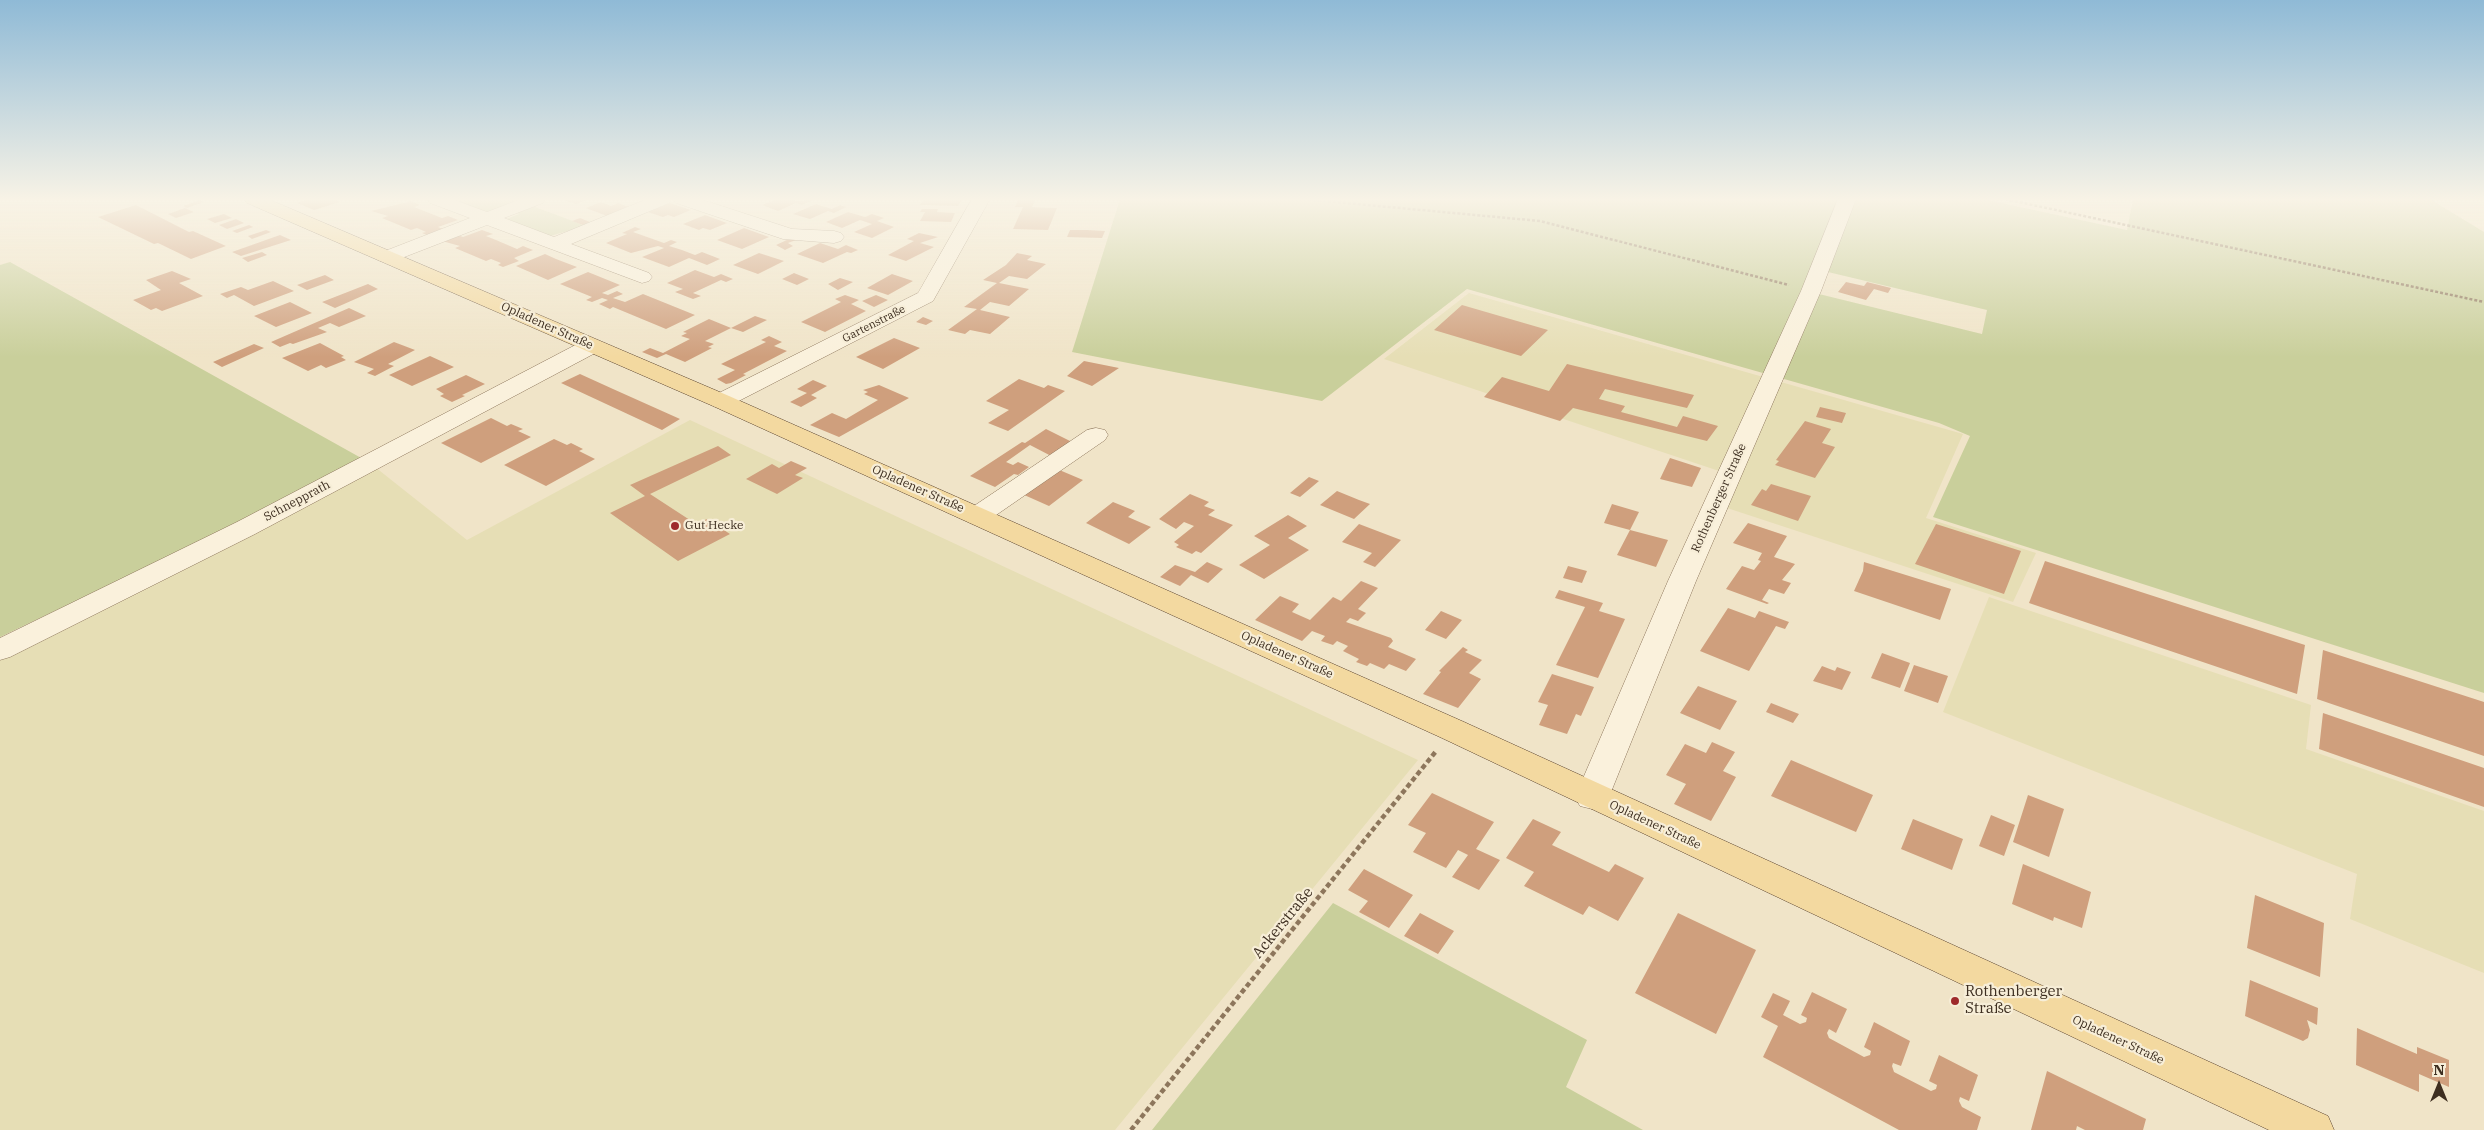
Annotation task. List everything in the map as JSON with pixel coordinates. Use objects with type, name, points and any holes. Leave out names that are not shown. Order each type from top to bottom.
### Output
[{"type":"main road","name":"Opladener Straße","points":[[376,252],[721,401],[1453,730],[2313,1130]]},
{"type":"street","points":[[388,257],[402,252]]},
{"type":"street","points":[[574,252],[642,278]]},
{"type":"street","name":"Gartenstraße","points":[[721,401],[926,297],[951,252]]},
{"type":"street","name":"Rothenberger Straße","points":[[1592,796],[1682,581],[1826,252]]},
{"type":"street","name":"Schnepprath","points":[[0,650],[246,528],[591,346]]},
{"type":"street","points":[[977,516],[1096,435]]},
{"type":"path","points":[[1661,252],[1811,290]]},
{"type":"path","points":[[2249,252],[2484,302]]},
{"type":"path","points":[[2476,301],[2484,306]]},
{"type":"path","name":"Ackerstraße","points":[[1131,1130],[1453,730]]},
{"type":"shaded area","points":[[1469,293],[1963,434],[1926,518],[2036,553],[2013,602],[1721,506],[1731,475],[1384,359]]},
{"type":"shaded area","points":[[690,420],[1418,760],[1115,1130],[0,1130],[0,657],[375,467],[467,540]]},
{"type":"shaded area","points":[[1989,597],[2311,705],[2306,749],[2484,811],[2484,973],[2350,919],[2357,874],[1943,712]]},
{"type":"green space","points":[[1103,252],[2484,252],[2484,693],[1933,517],[1970,436],[1939,423],[1467,289],[1322,401],[1072,352]],"holes":[[[1828,272],[1987,310],[1982,334],[1819,294]]]},
{"type":"green space","points":[[10,262],[363,459],[198,543],[0,637],[0,265]]},
{"type":"green space","points":[[1333,903],[1587,1040],[1566,1087],[1643,1130],[1152,1130]]},
{"type":"building","points":[[176,252],[211,252],[191,259]]},
{"type":"building","points":[[233,252],[254,252],[241,256]]},
{"type":"building","points":[[262,252],[267,255],[248,262],[242,258]]},
{"type":"building","points":[[464,252],[529,252],[514,258],[519,261],[503,267],[498,265],[501,263],[491,259],[486,261]]},
{"type":"building","points":[[655,252],[687,252],[695,255],[702,252],[720,259],[707,265],[689,258],[669,267],[642,257]]},
{"type":"building","points":[[802,252],[854,252],[847,252],[823,263],[797,254]]},
{"type":"building","points":[[894,252],[925,252],[906,261],[888,255]]},
{"type":"building","points":[[759,253],[784,261],[758,274],[733,265]]},
{"type":"building","points":[[1017,253],[1032,256],[1027,260],[1046,264],[1027,279],[1009,276],[999,283],[1029,289],[1009,306],[990,302],[980,310],[1010,317],[990,334],[970,330],[965,334],[948,330],[977,309],[964,307],[997,283],[983,280],[1006,265]]},
{"type":"building","points":[[545,254],[577,267],[548,280],[516,266]]},
{"type":"building","points":[[695,270],[714,277],[721,274],[733,279],[726,282],[721,280],[693,293],[701,296],[693,299],[675,292],[683,289],[667,283]]},
{"type":"building","points":[[172,271],[191,279],[179,283],[203,296],[162,311],[156,308],[151,310],[133,300],[161,290],[146,280]]},
{"type":"building","points":[[588,272],[620,285],[602,293],[608,295],[617,291],[623,294],[613,298],[625,302],[643,294],[695,315],[666,329],[613,307],[610,309],[599,304],[608,300],[602,298],[592,302],[586,300],[592,297],[560,284]]},
{"type":"building","points":[[794,273],[809,279],[797,285],[782,279]]},
{"type":"building","points":[[892,274],[913,281],[888,295],[867,288]]},
{"type":"building","points":[[325,275],[334,280],[307,290],[297,285]]},
{"type":"building","points":[[840,278],[853,282],[838,290],[828,284]]},
{"type":"building","points":[[273,281],[294,291],[254,306],[234,295],[227,298],[220,294],[241,287],[248,290]]},
{"type":"building","points":[[1846,282],[1864,286],[1867,282],[1891,288],[1888,293],[1874,289],[1866,300],[1838,292]]},
{"type":"building","points":[[368,284],[378,289],[335,308],[322,302]]},
{"type":"building","points":[[845,295],[859,300],[851,304],[866,311],[825,332],[801,322],[841,302],[835,299]]},
{"type":"building","points":[[876,295],[888,300],[874,307],[862,301]]},
{"type":"building","points":[[290,302],[312,313],[276,327],[254,316]]},
{"type":"building","points":[[1462,305],[1548,330],[1521,356],[1434,330]]},
{"type":"building","points":[[349,308],[366,316],[339,327],[330,323],[318,328],[327,332],[293,344],[290,343],[280,347],[271,342]]},
{"type":"building","points":[[755,316],[767,320],[743,332],[731,328]]},
{"type":"building","points":[[923,317],[933,321],[926,325],[916,322]]},
{"type":"building","points":[[709,319],[731,328],[705,341],[714,344],[708,347],[712,348],[685,362],[666,354],[657,358],[642,352],[650,348],[663,353],[690,339],[681,336],[687,333],[683,332]]},
{"type":"building","points":[[769,336],[782,342],[774,346],[787,351],[743,374],[746,375],[731,383],[726,384],[717,379],[735,370],[721,364],[766,342],[761,340]]},
{"type":"building","points":[[894,338],[920,348],[883,369],[856,357]]},
{"type":"building","points":[[394,342],[415,350],[388,364],[394,366],[375,376],[367,373],[374,369],[354,362]]},
{"type":"building","points":[[320,343],[344,356],[341,357],[346,360],[326,368],[321,365],[308,371],[282,358]]},
{"type":"building","points":[[254,344],[264,348],[222,367],[213,362]]},
{"type":"building","points":[[430,356],[454,367],[412,386],[389,375]]},
{"type":"building","points":[[1084,361],[1119,368],[1092,386],[1067,376]]},
{"type":"building","points":[[1567,364],[1694,395],[1687,408],[1605,389],[1599,399],[1625,406],[1621,412],[1677,427],[1683,416],[1718,426],[1707,441],[1573,408],[1560,421],[1484,397],[1502,377],[1549,391]]},
{"type":"building","points":[[580,374],[680,419],[662,430],[561,383]]},
{"type":"building","points":[[466,375],[485,384],[452,402],[440,396],[444,394],[436,389]]},
{"type":"building","points":[[1019,379],[1044,388],[1048,385],[1065,391],[1008,431],[988,423],[1009,410],[986,401]]},
{"type":"building","points":[[813,380],[827,386],[811,395],[817,398],[801,407],[790,402],[807,393],[797,389]]},
{"type":"building","points":[[879,385],[909,398],[839,437],[810,425],[832,413],[846,419],[878,400],[864,394],[868,392],[863,390]]},
{"type":"building","points":[[1820,407],[1846,413],[1842,423],[1816,417]]},
{"type":"building","points":[[491,418],[507,426],[511,424],[523,429],[518,431],[531,437],[481,463],[441,443]]},
{"type":"building","points":[[1805,421],[1831,429],[1822,443],[1835,447],[1815,478],[1775,465],[1779,461],[1776,460]]},
{"type":"building","points":[[1046,429],[1076,444],[1055,458],[1030,445],[1006,462],[1013,465],[1018,462],[1029,467],[1018,475],[1014,474],[995,487],[970,476],[1022,442],[1025,443]]},
{"type":"building","points":[[554,439],[567,445],[571,443],[583,449],[579,451],[595,459],[546,486],[504,465]]},
{"type":"building","points":[[718,446],[731,455],[650,494],[696,524],[707,519],[730,534],[678,561],[610,513],[645,496],[630,485]]},
{"type":"building","points":[[1670,458],[1701,468],[1692,487],[1660,479]]},
{"type":"building","points":[[791,461],[807,468],[795,475],[803,478],[777,494],[746,479],[772,464],[779,468]]},
{"type":"building","points":[[1057,469],[1083,480],[1049,506],[1022,494]]},
{"type":"building","points":[[1309,477],[1319,481],[1300,497],[1290,493]]},
{"type":"building","points":[[1771,484],[1811,496],[1798,521],[1751,505],[1762,489],[1766,491]]},
{"type":"building","points":[[1337,491],[1370,504],[1354,519],[1320,505]]},
{"type":"building","points":[[1190,494],[1209,502],[1204,506],[1215,510],[1208,515],[1233,525],[1201,553],[1196,551],[1192,554],[1176,547],[1179,545],[1174,542],[1194,526],[1184,522],[1176,529],[1159,519]]},
{"type":"building","points":[[1113,502],[1135,511],[1128,517],[1151,527],[1129,544],[1086,523]]},
{"type":"building","points":[[1612,504],[1639,512],[1630,530],[1604,523]]},
{"type":"building","points":[[1288,515],[1307,526],[1288,538],[1309,550],[1264,579],[1239,565],[1270,545],[1254,536]]},
{"type":"building","points":[[1748,523],[1787,536],[1774,557],[1795,564],[1782,580],[1791,583],[1784,594],[1769,589],[1762,600],[1769,603],[1767,604],[1726,589],[1742,566],[1754,570],[1761,561],[1758,560],[1762,553],[1733,543]]},
{"type":"building","points":[[1359,524],[1401,540],[1375,567],[1363,562],[1372,553],[1342,542]]},
{"type":"building","points":[[1936,524],[2021,551],[2004,594],[1915,564]]},
{"type":"building","points":[[1630,530],[1668,540],[1656,567],[1617,555]]},
{"type":"building","points":[[2045,561],[2305,645],[2297,694],[2029,603]]},
{"type":"building","points":[[1207,562],[1223,569],[1208,583],[1191,575],[1180,586],[1160,577],[1175,565],[1195,572]]},
{"type":"building","points":[[1864,562],[1951,589],[1940,620],[1854,591],[1863,571]]},
{"type":"building","points":[[1568,566],[1587,571],[1582,583],[1563,578]]},
{"type":"building","points":[[1361,581],[1378,588],[1358,609],[1366,613],[1358,621],[1350,618],[1346,622],[1391,638],[1393,641],[1388,647],[1416,659],[1406,671],[1389,664],[1384,669],[1370,663],[1367,666],[1356,662],[1359,659],[1343,651],[1348,646],[1337,641],[1333,645],[1321,641],[1325,636],[1312,631],[1302,641],[1255,620],[1280,596],[1299,604],[1292,612],[1310,620],[1333,597],[1341,601]]},
{"type":"building","points":[[1559,590],[1603,603],[1599,611],[1625,619],[1598,678],[1556,665],[1585,607],[1555,598]]},
{"type":"building","points":[[1728,608],[1755,618],[1759,611],[1789,622],[1785,629],[1776,626],[1749,671],[1700,651]]},
{"type":"building","points":[[1441,611],[1462,620],[1446,639],[1425,630]]},
{"type":"building","points":[[1463,647],[1468,650],[1465,652],[1482,660],[1469,673],[1481,679],[1458,708],[1423,694],[1441,672],[1439,671]]},
{"type":"building","points":[[2323,650],[2484,702],[2484,756],[2317,699]]},
{"type":"building","points":[[1882,653],[1910,663],[1900,688],[1871,678]]},
{"type":"building","points":[[1914,665],[1948,676],[1938,703],[1904,691]]},
{"type":"building","points":[[1822,666],[1835,671],[1837,667],[1851,672],[1842,690],[1813,681]]},
{"type":"building","points":[[1552,674],[1594,687],[1581,716],[1576,714],[1567,734],[1539,725],[1548,705],[1538,702]]},
{"type":"building","points":[[1698,686],[1737,701],[1720,730],[1680,713]]},
{"type":"building","points":[[1771,703],[1799,714],[1793,723],[1766,712]]},
{"type":"building","points":[[2323,713],[2484,768],[2484,807],[2319,749]]},
{"type":"building","points":[[1712,742],[1735,752],[1723,771],[1736,777],[1711,821],[1674,804],[1686,784],[1666,775],[1685,744],[1706,753]]},
{"type":"building","points":[[1791,760],[1873,795],[1856,832],[1771,796]]},
{"type":"building","points":[[1432,793],[1494,822],[1476,849],[1500,860],[1479,890],[1452,877],[1468,855],[1458,850],[1446,868],[1413,852],[1426,833],[1408,825]]},
{"type":"building","points":[[2028,795],[2064,809],[2049,857],[2013,842]]},
{"type":"building","points":[[1991,815],[2015,825],[2004,856],[1979,846]]},
{"type":"building","points":[[1533,819],[1561,832],[1552,845],[1609,872],[1615,864],[1644,878],[1618,921],[1589,906],[1583,915],[1524,886],[1534,872],[1506,858]]},
{"type":"building","points":[[1913,819],[1963,839],[1952,870],[1901,849]]},
{"type":"building","points":[[2023,864],[2091,892],[2082,928],[2054,917],[2053,921],[2012,904]]},
{"type":"building","points":[[1364,869],[1413,895],[1389,928],[1359,912],[1368,901],[1348,890]]},
{"type":"building","points":[[2255,895],[2324,923],[2320,977],[2247,948]]},
{"type":"building","points":[[1420,913],[1454,931],[1438,954],[1404,936]]},
{"type":"building","points":[[1678,913],[1756,950],[1716,1034],[1635,993]]},
{"type":"building","points":[[2250,980],[2318,1008],[2317,1025],[2307,1020],[2310,1030],[2308,1038],[2303,1041],[2245,1016]]},
{"type":"building","points":[[1812,992],[1847,1009],[1836,1033],[1829,1029],[1827,1033],[1829,1038],[1864,1057],[1870,1055],[1871,1051],[1864,1047],[1874,1022],[1910,1041],[1901,1066],[1893,1063],[1894,1072],[1931,1091],[1936,1089],[1937,1085],[1929,1081],[1939,1055],[1978,1075],[1969,1101],[1960,1097],[1959,1101],[1962,1107],[1981,1117],[1977,1130],[1899,1130],[1763,1057],[1778,1026],[1761,1017],[1773,993],[1790,1001],[1783,1015],[1800,1024],[1806,1022],[1807,1018],[1801,1015]]},
{"type":"building","points":[[2357,1028],[2417,1054],[2417,1047],[2449,1060],[2449,1087],[2419,1074],[2419,1092],[2356,1065]]},
{"type":"building","points":[[2047,1071],[2146,1119],[2143,1130],[2085,1130],[2077,1126],[2076,1130],[2031,1130]]},
{"type":"place","name":"Gut Hecke","points":[[675,526]]},
{"type":"place","name":"Rothenberger Straße","points":[[1955,1001]]}]
